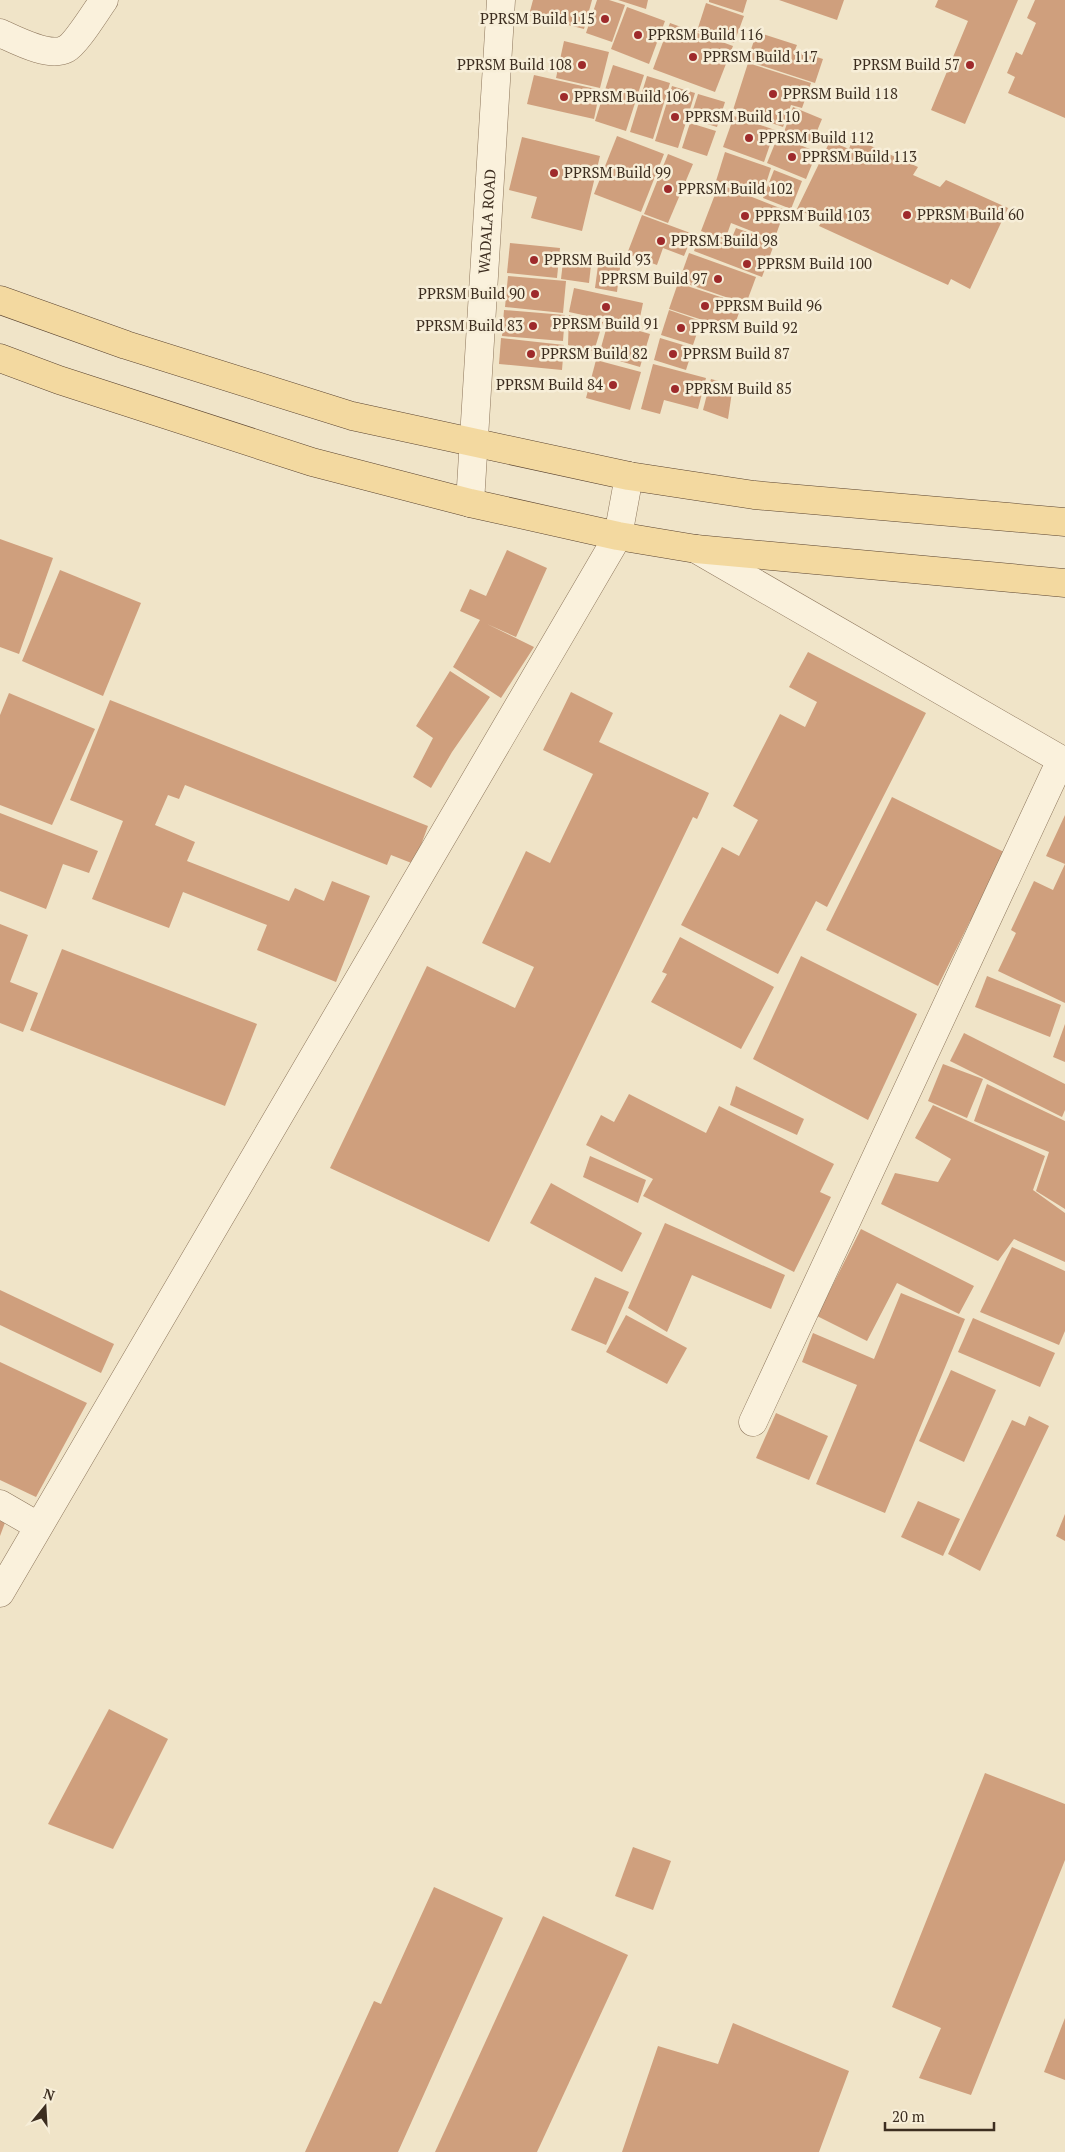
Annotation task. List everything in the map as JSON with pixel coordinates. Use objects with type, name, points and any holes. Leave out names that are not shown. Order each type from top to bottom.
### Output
[{"type":"main road","points":[[0,300],[117,342],[246,384],[352,416],[474,444],[629,476],[754,495],[1065,522]]},
{"type":"main road","points":[[0,358],[59,380],[312,462],[470,503],[618,536],[696,548],[1065,583]]},
{"type":"street","points":[[0,34],[35,48],[54,51],[66,49],[80,34],[104,0]]},
{"type":"street","name":"WADALA ROAD","points":[[470,503],[501,0]]},
{"type":"street","points":[[0,1593],[618,536],[629,476]]},
{"type":"street","points":[[696,548],[1063,761],[753,1422]]},
{"type":"street","points":[[0,1504],[38,1526]]},
{"type":"building","points":[[533,0],[592,0],[584,29],[529,15]]},
{"type":"building","name":"PPRSM Build 115","points":[[597,0],[609,0],[625,5],[612,42],[586,33]]},
{"type":"building","points":[[618,0],[648,0],[646,9]]},
{"type":"building","points":[[709,0],[747,0],[743,13],[709,2]]},
{"type":"building","points":[[779,0],[844,0],[837,20]]},
{"type":"building","name":"PPRSM Build 57","points":[[938,0],[1018,0],[965,124],[931,110],[968,21],[935,7]]},
{"type":"building","points":[[1035,0],[1065,0],[1065,118],[1008,93],[1015,77],[1007,73],[1016,52],[1022,55],[1036,23],[1027,18]]},
{"type":"building","points":[[706,3],[744,16],[734,43],[697,31]]},
{"type":"building","name":"PPRSM Build 116","points":[[627,7],[665,21],[649,64],[611,49]]},
{"type":"building","name":"PPRSM Build 117","points":[[670,23],[733,46],[715,92],[653,69]]},
{"type":"building","points":[[757,32],[797,45],[795,50],[823,59],[815,83],[747,61]]},
{"type":"building","name":"PPRSM Build 108","points":[[564,41],[609,52],[600,88],[556,78]]},
{"type":"building","name":"PPRSM Build 118","points":[[748,63],[811,83],[802,108],[791,105],[783,127],[733,110]]},
{"type":"building","points":[[613,65],[644,75],[626,131],[595,121]]},
{"type":"building","name":"PPRSM Build 106","points":[[534,75],[600,90],[594,119],[527,104]]},
{"type":"building","points":[[647,76],[670,83],[653,139],[630,132]]},
{"type":"building","name":"PPRSM Build 110","points":[[672,86],[695,93],[678,148],[655,141]]},
{"type":"building","points":[[698,94],[725,102],[717,127],[690,119]]},
{"type":"building","points":[[793,107],[822,119],[812,143],[784,132]]},
{"type":"building","name":"PPRSM Build 112","points":[[734,116],[775,130],[764,162],[723,147]]},
{"type":"building","points":[[690,123],[716,131],[707,156],[682,148]]},
{"type":"building","points":[[617,136],[664,154],[641,212],[594,194]]},
{"type":"building","name":"PPRSM Build 113","points":[[778,136],[817,152],[806,179],[767,163]]},
{"type":"building","name":"PPRSM Build 99","points":[[522,137],[600,156],[582,231],[531,218],[537,197],[509,190]]},
{"type":"building","name":"PPRSM Build 60","points":[[853,138],[918,167],[913,175],[940,187],[946,180],[1008,208],[970,289],[951,279],[948,285],[819,226],[822,221],[797,209],[830,141],[849,149]]},
{"type":"building","points":[[725,152],[771,168],[762,196],[716,181]]},
{"type":"building","name":"PPRSM Build 102","points":[[668,154],[693,164],[668,223],[644,214]]},
{"type":"building","points":[[774,170],[802,181],[791,209],[763,198]]},
{"type":"building","name":"PPRSM Build 103","points":[[719,184],[785,210],[774,240],[731,223],[725,240],[701,231]]},
{"type":"building","name":"PPRSM Build 98","points":[[642,215],[693,234],[684,256],[663,248],[657,265],[627,254]]},
{"type":"building","name":"PPRSM Build 100","points":[[736,228],[775,242],[762,277],[694,251],[700,234],[729,245]]},
{"type":"building","name":"PPRSM Build 93","points":[[510,243],[560,248],[557,278],[507,273]]},
{"type":"building","points":[[564,253],[592,256],[589,283],[561,279]]},
{"type":"building","name":"PPRSM Build 97","points":[[689,253],[756,277],[746,304],[679,281]]},
{"type":"building","points":[[599,258],[621,260],[617,292],[595,288]]},
{"type":"building","name":"PPRSM Build 90","points":[[508,276],[566,281],[563,313],[505,307]]},
{"type":"building","name":"PPRSM Build 96","points":[[678,283],[742,304],[733,330],[669,309]]},
{"type":"building","name":"PPRSM Build 91","points":[[574,288],[643,303],[638,327],[569,312]]},
{"type":"building","name":"PPRSM Build 83","points":[[504,310],[565,315],[563,341],[502,336]]},
{"type":"building","name":"PPRSM Build 92","points":[[669,310],[701,321],[693,345],[661,335]]},
{"type":"building","points":[[569,315],[603,322],[594,351],[568,345]]},
{"type":"building","points":[[608,322],[650,334],[640,367],[599,355]]},
{"type":"building","name":"PPRSM Build 82","points":[[501,338],[564,345],[562,370],[499,364]]},
{"type":"building","name":"PPRSM Build 87","points":[[660,338],[693,348],[686,370],[654,360]]},
{"type":"building","name":"PPRSM Build 84","points":[[596,360],[641,372],[630,410],[586,398]]},
{"type":"building","name":"PPRSM Build 85","points":[[653,364],[706,378],[698,409],[664,400],[660,414],[641,409]]},
{"type":"building","points":[[711,379],[733,385],[728,419],[703,410]]},
{"type":"building","points":[[0,539],[53,558],[19,654],[0,647]]},
{"type":"building","points":[[507,550],[547,568],[516,637],[487,624],[534,647],[501,698],[453,667],[480,620],[460,611],[470,589],[486,596]]},
{"type":"building","points":[[60,570],[141,603],[103,696],[22,661]]},
{"type":"building","points":[[808,652],[926,713],[827,907],[816,901],[778,974],[681,925],[722,847],[739,856],[758,820],[733,806],[780,714],[805,727],[817,702],[789,687]]},
{"type":"building","points":[[450,671],[490,697],[452,752],[431,788],[413,777],[433,738],[416,726]]},
{"type":"building","points":[[571,692],[613,713],[599,742],[709,793],[697,819],[693,817],[489,1242],[330,1168],[427,966],[515,1008],[534,967],[482,943],[526,851],[550,863],[593,774],[543,750]]},
{"type":"building","points":[[9,693],[95,729],[52,825],[0,805],[0,715]]},
{"type":"building","points":[[110,700],[428,826],[414,864],[391,855],[387,865],[185,785],[179,799],[168,795],[155,825],[195,842],[187,861],[289,901],[295,888],[324,901],[332,881],[370,896],[336,982],[257,950],[267,925],[183,892],[169,928],[92,899],[123,821],[70,800]]},
{"type":"building","points":[[892,797],[1008,854],[974,923],[970,921],[938,986],[826,930]]},
{"type":"building","points":[[0,813],[98,851],[89,873],[63,864],[46,909],[0,891]]},
{"type":"building","points":[[1065,815],[1065,864],[1046,856]]},
{"type":"building","points":[[1065,864],[1065,1003],[998,971],[1016,933],[1011,930],[1034,881],[1053,890]]},
{"type":"building","points":[[0,924],[28,935],[10,982],[38,993],[23,1032],[0,1023]]},
{"type":"building","points":[[680,937],[774,987],[741,1049],[651,1002],[667,974],[662,972]]},
{"type":"building","points":[[62,949],[257,1024],[225,1106],[30,1030]]},
{"type":"building","points":[[801,956],[917,1014],[868,1120],[753,1059]]},
{"type":"building","points":[[987,976],[1061,1005],[1050,1037],[975,1007]]},
{"type":"building","points":[[1065,1024],[1065,1062],[1053,1057]]},
{"type":"building","points":[[964,1033],[1065,1084],[1065,1110],[1062,1117],[950,1061]]},
{"type":"building","points":[[943,1064],[983,1079],[967,1118],[928,1101]]},
{"type":"building","points":[[987,1084],[1065,1121],[1065,1209],[1036,1191],[1049,1152],[974,1121]]},
{"type":"building","points":[[736,1086],[804,1119],[797,1135],[730,1105]]},
{"type":"building","points":[[629,1094],[706,1133],[719,1106],[834,1164],[820,1192],[831,1197],[794,1272],[643,1196],[653,1179],[586,1145],[601,1115],[614,1122]]},
{"type":"building","points":[[933,1105],[1045,1156],[1033,1190],[1065,1213],[1065,1262],[1014,1239],[998,1261],[881,1204],[895,1173],[938,1182],[951,1159],[915,1138]]},
{"type":"building","points":[[590,1156],[646,1180],[638,1203],[583,1177]]},
{"type":"building","points":[[551,1183],[642,1233],[622,1272],[530,1223]]},
{"type":"building","points":[[665,1223],[785,1275],[771,1309],[692,1275],[667,1332],[628,1308]]},
{"type":"building","points":[[861,1229],[974,1286],[959,1314],[897,1283],[867,1341],[817,1316]]},
{"type":"building","points":[[1012,1247],[1065,1271],[1065,1331],[1059,1345],[980,1312]]},
{"type":"building","points":[[595,1277],[629,1292],[606,1345],[571,1330]]},
{"type":"building","points":[[0,1290],[114,1344],[101,1373],[0,1325]]},
{"type":"building","points":[[901,1293],[965,1319],[885,1513],[816,1484],[857,1385],[802,1362],[813,1333],[874,1359]]},
{"type":"building","points":[[626,1315],[687,1348],[667,1384],[606,1352]]},
{"type":"building","points":[[973,1318],[1055,1353],[1040,1387],[958,1352]]},
{"type":"building","points":[[0,1362],[87,1403],[36,1497],[0,1480]]},
{"type":"building","points":[[951,1370],[996,1390],[964,1462],[919,1441]]},
{"type":"building","points":[[776,1413],[828,1436],[809,1480],[756,1458]]},
{"type":"building","points":[[1029,1416],[1049,1426],[980,1571],[948,1554],[1012,1420],[1025,1426]]},
{"type":"building","points":[[918,1501],[960,1519],[943,1556],[901,1537]]},
{"type":"building","points":[[1065,1514],[1065,1541],[1056,1536]]},
{"type":"building","points":[[0,1517],[6,1520],[0,1536]]},
{"type":"building","points":[[109,1709],[168,1739],[113,1849],[48,1824]]},
{"type":"building","points":[[985,1773],[1065,1804],[1065,1860],[971,2095],[919,2078],[941,2028],[892,2007]]},
{"type":"building","points":[[633,1847],[671,1861],[653,1910],[615,1896]]},
{"type":"building","points":[[434,1887],[503,1918],[398,2152],[305,2152],[374,2001],[381,2004]]},
{"type":"building","points":[[543,1916],[628,1955],[537,2152],[435,2152]]},
{"type":"building","points":[[1065,2018],[1065,2080],[1044,2072]]},
{"type":"building","points":[[733,2023],[849,2071],[819,2152],[622,2152],[658,2046],[718,2064]]},
{"type":"place","name":"PPRSM Build 115","points":[[605,19]]},
{"type":"place","name":"PPRSM Build 116","points":[[638,35]]},
{"type":"place","name":"PPRSM Build 117","points":[[693,57]]},
{"type":"place","name":"PPRSM Build 108","points":[[582,65]]},
{"type":"place","name":"PPRSM Build 57","points":[[970,65]]},
{"type":"place","name":"PPRSM Build 118","points":[[773,94]]},
{"type":"place","name":"PPRSM Build 106","points":[[564,97]]},
{"type":"place","name":"PPRSM Build 110","points":[[675,117]]},
{"type":"place","name":"PPRSM Build 112","points":[[749,138]]},
{"type":"place","name":"PPRSM Build 113","points":[[792,157]]},
{"type":"place","name":"PPRSM Build 99","points":[[554,173]]},
{"type":"place","name":"PPRSM Build 102","points":[[668,189]]},
{"type":"place","name":"PPRSM Build 60","points":[[907,215]]},
{"type":"place","name":"PPRSM Build 103","points":[[745,216]]},
{"type":"place","name":"PPRSM Build 98","points":[[661,241]]},
{"type":"place","name":"PPRSM Build 93","points":[[534,260]]},
{"type":"place","name":"PPRSM Build 100","points":[[747,264]]},
{"type":"place","name":"PPRSM Build 97","points":[[718,279]]},
{"type":"place","name":"PPRSM Build 90","points":[[535,294]]},
{"type":"place","name":"PPRSM Build 96","points":[[705,306]]},
{"type":"place","name":"PPRSM Build 91","points":[[606,307]]},
{"type":"place","name":"PPRSM Build 83","points":[[533,326]]},
{"type":"place","name":"PPRSM Build 92","points":[[681,328]]},
{"type":"place","name":"PPRSM Build 82","points":[[531,354]]},
{"type":"place","name":"PPRSM Build 87","points":[[673,354]]},
{"type":"place","name":"PPRSM Build 84","points":[[613,385]]},
{"type":"place","name":"PPRSM Build 85","points":[[675,389]]}]
